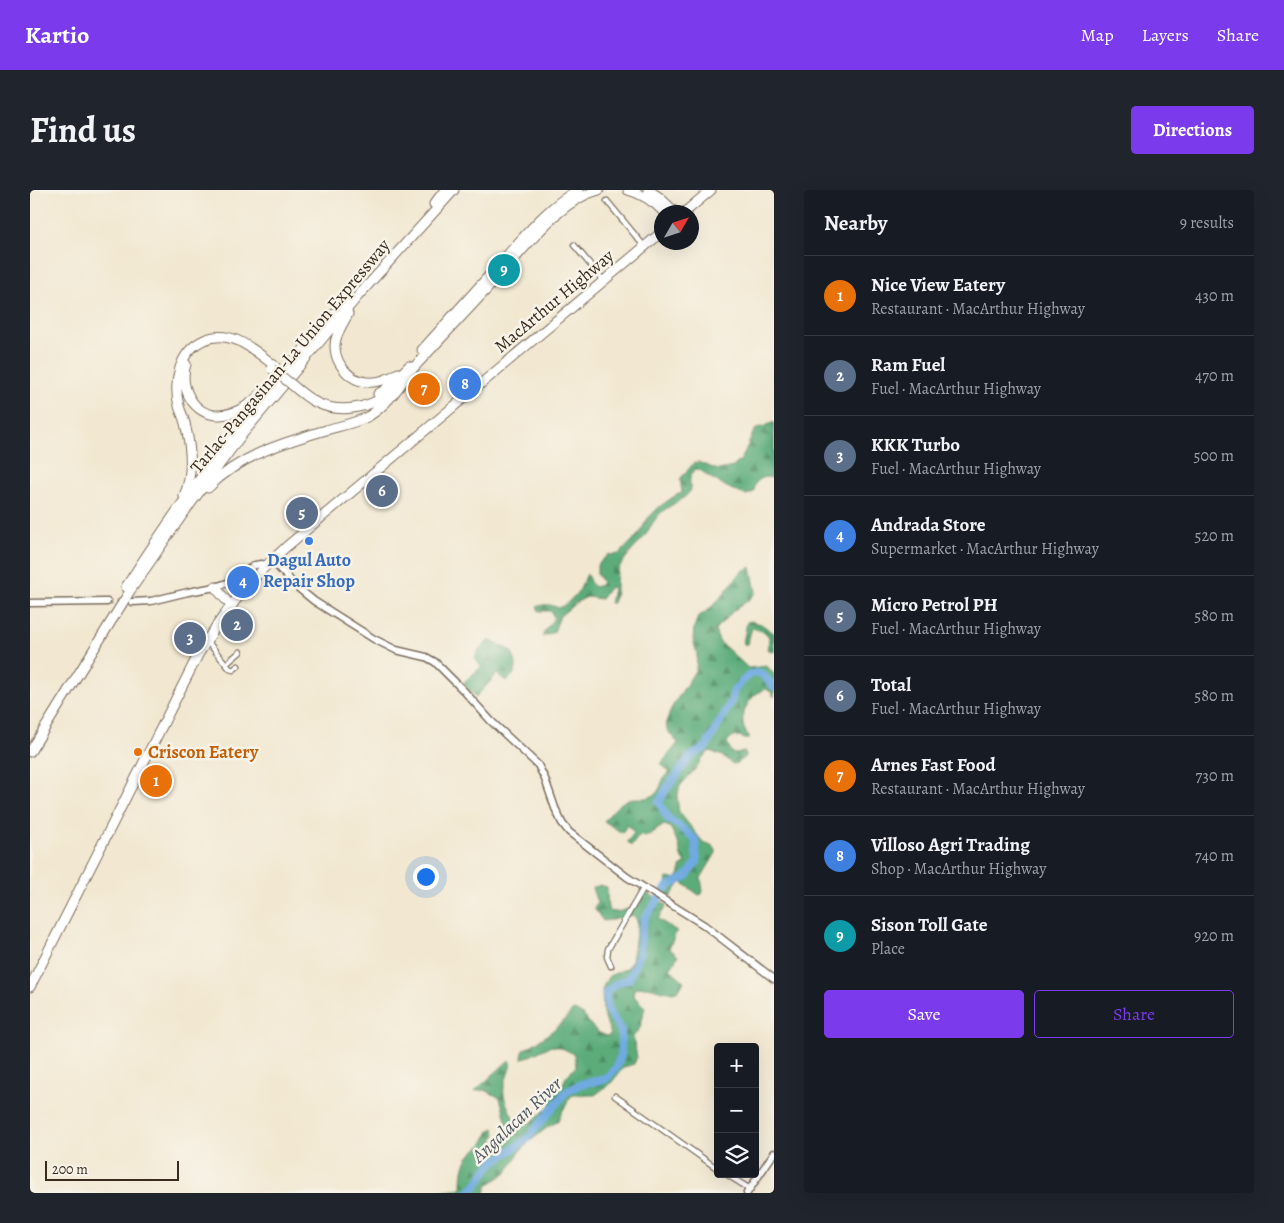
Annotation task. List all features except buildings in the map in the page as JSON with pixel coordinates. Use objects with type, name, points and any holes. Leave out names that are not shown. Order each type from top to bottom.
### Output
[{"type":"highway","name":"Tarlac-Pangasinan-La Union Expressway","points":[[30,743],[110,610],[234,433],[282,374],[445,190]]},
{"type":"highway","name":"Tarlac-Pangasinan-La Union Expressway","points":[[30,752],[181,510],[358,296],[454,190]]},
{"type":"highway","points":[[181,510],[190,470],[186,425],[178,405],[176,385],[182,359],[193,346],[213,337],[228,337],[240,341],[293,383],[320,399],[332,403],[360,402],[375,396],[409,370],[501,268],[551,209],[578,190]]},
{"type":"highway","points":[[501,268],[556,214],[589,192],[599,190]]},
{"type":"highway","points":[[628,190],[640,194],[657,205]]},
{"type":"highway","points":[[648,190],[667,205]]},
{"type":"highway","points":[[694,205],[712,190]]},
{"type":"highway","name":"MacArthur Highway","points":[[30,988],[198,655],[232,607],[269,563],[654,238]]},
{"type":"highway","points":[[358,296],[336,336],[337,358],[342,367],[355,380],[364,382],[379,382],[409,370]]},
{"type":"highway","points":[[274,368],[238,345],[216,341],[201,346],[191,355],[184,371],[183,382],[187,394],[198,408],[220,415],[244,408],[282,374]]},
{"type":"highway","points":[[181,510],[238,464],[273,447],[369,416],[391,398],[409,370]]},
{"type":"highway","points":[[215,587],[232,607]]},
{"type":"street","points":[[607,201],[644,246]]},
{"type":"street","points":[[574,245],[603,280]]},
{"type":"street","points":[[132,602],[152,601],[215,587],[230,582],[256,566],[269,563],[314,601],[382,643],[396,650],[431,660],[464,691],[491,721],[538,765],[555,808],[565,827],[627,877],[704,925],[774,979]]},
{"type":"street","points":[[30,603],[107,602]]},
{"type":"street","points":[[207,641],[231,670],[238,666]]},
{"type":"street","points":[[226,664],[240,652]]},
{"type":"street","points":[[611,966],[607,957],[608,949],[644,888]]},
{"type":"street","points":[[615,1096],[714,1166]]},
{"type":"street","points":[[731,1178],[749,1191],[774,1153]]},
{"type":"green space","points":[[774,422],[774,479],[766,477],[761,479],[755,484],[754,492],[746,495],[727,487],[695,469],[690,478],[691,490],[658,516],[645,536],[620,566],[613,603],[610,603],[613,588],[611,587],[601,599],[587,597],[577,602],[560,616],[554,632],[542,637],[554,618],[551,611],[539,611],[537,607],[548,605],[559,608],[566,604],[579,591],[587,574],[591,584],[595,587],[600,585],[602,582],[597,574],[597,565],[609,554],[619,554],[638,535],[648,518],[659,507],[682,493],[680,479],[694,463],[698,462],[718,470],[733,467],[742,458],[757,428]]},
{"type":"green space","points":[[751,567],[756,592],[750,599],[732,612],[715,631],[719,641],[748,668],[767,666],[774,674],[774,697],[766,689],[751,699],[743,716],[744,728],[750,739],[744,739],[740,736],[732,737],[727,742],[732,753],[736,754],[744,751],[746,756],[738,763],[733,764],[722,756],[710,751],[702,758],[680,786],[677,798],[679,812],[703,842],[712,845],[716,853],[701,878],[702,894],[699,895],[681,882],[669,899],[660,894],[667,878],[677,878],[680,873],[680,867],[686,863],[681,857],[679,845],[670,827],[664,825],[648,836],[641,834],[631,846],[627,842],[634,833],[627,825],[622,833],[604,821],[626,800],[654,795],[669,772],[661,764],[678,743],[667,730],[666,722],[672,707],[696,669],[697,654],[693,640],[694,627],[698,617],[719,599],[742,571]]},
{"type":"green space","points":[[751,621],[761,624],[774,633],[774,652],[768,649],[769,637],[765,632],[752,628],[747,644],[743,643],[747,622]]},
{"type":"green space","points":[[489,640],[511,651],[516,661],[516,669],[506,681],[497,674],[476,697],[463,683],[481,667],[475,658],[478,651]]},
{"type":"green space","points":[[600,885],[607,887],[609,911],[620,911],[639,904],[645,892],[667,905],[658,919],[677,931],[669,948],[678,956],[670,969],[684,981],[681,987],[673,992],[646,987],[634,989],[633,995],[645,1007],[640,1028],[633,1037],[637,1057],[634,1064],[624,1067],[611,1083],[595,1095],[573,1095],[557,1122],[529,1142],[519,1153],[507,1172],[488,1185],[485,1193],[438,1193],[440,1191],[462,1188],[463,1170],[466,1162],[484,1142],[490,1130],[494,1128],[496,1134],[493,1141],[496,1146],[502,1146],[509,1141],[510,1135],[500,1098],[485,1090],[475,1091],[509,1060],[512,1063],[505,1083],[504,1095],[517,1129],[521,1128],[546,1109],[551,1102],[553,1091],[563,1084],[566,1077],[576,1066],[574,1054],[559,1047],[550,1046],[522,1058],[523,1050],[550,1033],[573,1010],[583,1015],[600,1033],[607,1036],[611,1034],[603,1014],[602,990],[609,976],[627,968],[632,960],[637,920],[633,915],[603,921],[594,908],[597,903],[592,888]]},
{"type":"waterway","name":"Angalacan River","points":[[467,1193],[474,1188],[491,1164],[527,1139],[566,1092],[581,1084],[606,1079],[616,1068],[621,1055],[621,1030],[608,1011],[606,992],[617,983],[629,979],[640,953],[641,934],[645,917],[667,887],[686,877],[697,862],[695,839],[668,819],[659,802],[690,757],[706,747],[731,702],[734,690],[750,674],[761,673],[774,687]]},
{"type":"tunnel","points":[[107,602],[126,602]]},
{"type":"place","name":"Sison Toll Gate","points":[[504,270]]},
{"type":"place","name":"Villoso Agri Trading","points":[[465,384]]},
{"type":"place","name":"Arnes Fast Food","points":[[424,389]]},
{"type":"place","name":"Total","points":[[382,491]]},
{"type":"place","name":"Micro Petrol PH","points":[[302,513]]},
{"type":"place","name":"Dagul Auto Repair Shop","points":[[309,541]]},
{"type":"place","name":"Andrada Store","points":[[243,582]]},
{"type":"place","name":"Ram Fuel","points":[[237,625]]},
{"type":"place","name":"KKK Turbo","points":[[190,638]]},
{"type":"place","name":"Criscon Eatery","points":[[138,752]]},
{"type":"place","name":"Nice View Eatery","points":[[156,781]]}]
